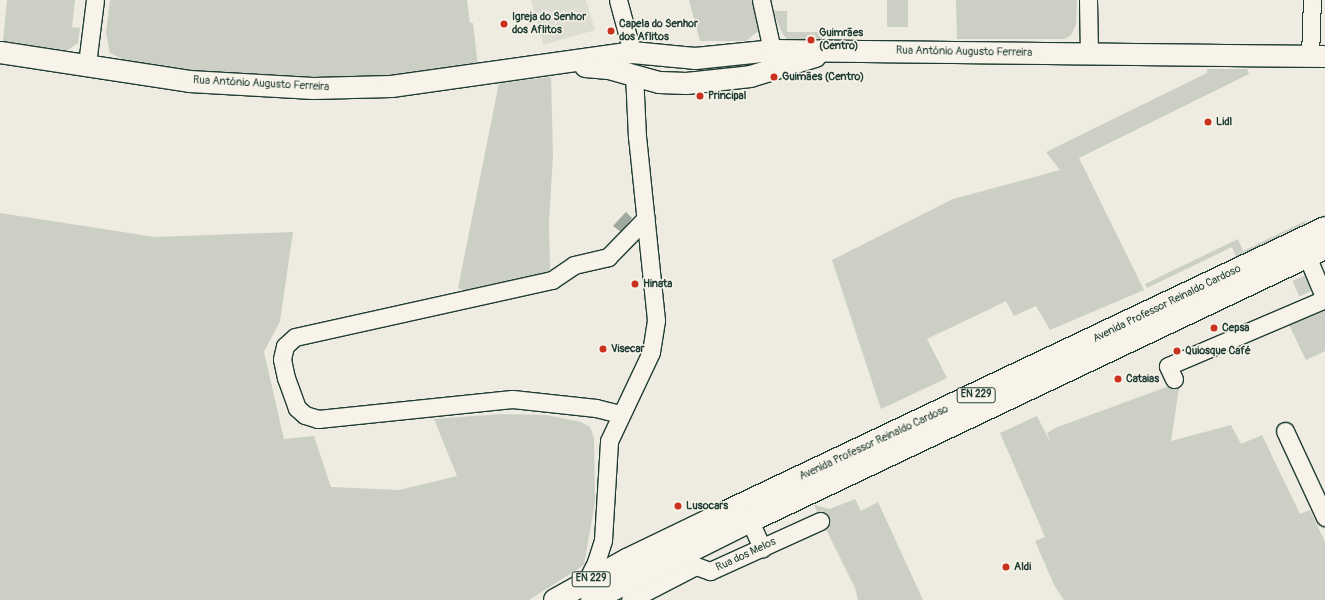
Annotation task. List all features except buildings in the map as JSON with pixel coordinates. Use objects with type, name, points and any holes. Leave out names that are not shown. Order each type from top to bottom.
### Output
[{"type":"main road","name":"Avenida Professor Reinaldo Cardoso","points":[[589,591],[722,514],[1325,228]]},
{"type":"main road","name":"Avenida Professor Reinaldo Cardoso","points":[[555,600],[589,591],[750,521],[1316,252]]},
{"type":"street","points":[[87,64],[95,0]]},
{"type":"street","points":[[589,591],[603,540],[609,441],[620,414],[642,374],[654,336],[656,320],[637,137],[634,74],[630,68],[631,59],[637,52],[618,0]]},
{"type":"street","points":[[761,0],[773,59]]},
{"type":"street","points":[[1088,0],[1089,54]]},
{"type":"street","points":[[1312,0],[1318,56]]},
{"type":"street","name":"Rua António Augusto Ferreira","points":[[0,52],[87,64],[189,81],[313,88],[391,86],[637,52],[695,58],[773,59],[839,50],[1318,56]]},
{"type":"street","name":"Rua António Augusto Ferreira","points":[[523,67],[608,68],[659,82],[686,83],[750,76],[773,59]]},
{"type":"street","points":[[620,414],[596,408],[512,399],[318,419],[304,415],[297,408],[286,378],[282,359],[285,346],[295,337],[552,280],[574,265],[608,257],[646,218]]},
{"type":"street","points":[[1174,379],[1168,366],[1325,299],[1316,252]]},
{"type":"street","points":[[1285,431],[1325,517]]},
{"type":"street","points":[[750,521],[762,548]]},
{"type":"street","name":"Rua dos Melos","points":[[630,600],[696,566],[710,572],[820,521]]},
{"type":"shaded area","points":[[7,0],[75,0],[72,27],[80,28],[78,43],[66,51],[3,42]]},
{"type":"shaded area","points":[[110,0],[467,0],[470,23],[473,23],[478,67],[370,79],[188,71],[124,60],[110,53],[106,33]]},
{"type":"shaded area","points":[[531,0],[586,0],[595,30],[543,45]]},
{"type":"shaded area","points":[[689,0],[753,0],[759,24],[758,31],[746,41],[700,41]]},
{"type":"shaded area","points":[[887,0],[908,0],[908,27],[887,27]]},
{"type":"shaded area","points":[[956,0],[1077,0],[1076,25],[1071,35],[1065,39],[957,39]]},
{"type":"shaded area","points":[[773,11],[787,11],[787,32],[822,32],[822,40],[787,39],[782,33]]},
{"type":"shaded area","points":[[1207,69],[1247,69],[1249,74],[1079,158],[1144,290],[1050,330],[1036,306],[1014,316],[1006,301],[927,339],[947,378],[881,409],[832,260],[953,199],[1060,170],[1046,152],[1207,73]]},
{"type":"shaded area","points":[[551,77],[553,155],[549,222],[550,269],[546,275],[467,291],[460,289],[458,288],[499,83]]},
{"type":"shaded area","points":[[626,212],[632,218],[621,232],[613,226]]},
{"type":"shaded area","points":[[0,213],[155,237],[293,232],[280,321],[264,352],[284,439],[314,436],[331,487],[399,490],[457,476],[434,419],[500,414],[546,415],[581,422],[590,427],[594,438],[595,502],[584,565],[529,600],[0,600]]},
{"type":"shaded area","points":[[1305,221],[1306,223],[1236,257],[1232,247],[1147,288],[1145,284],[1238,239],[1243,251]]},
{"type":"shaded area","points":[[1308,274],[1315,290],[1299,296],[1292,281]]},
{"type":"shaded area","points":[[1325,308],[1325,351],[1306,360],[1289,325]]},
{"type":"shaded area","points":[[1180,382],[1171,441],[1231,425],[1241,444],[1262,435],[1300,514],[1310,510],[1325,542],[1325,600],[1064,600],[1054,585],[1035,541],[1045,537],[1000,433],[1037,416],[1051,444],[1047,433],[1055,428]]},
{"type":"shaded area","points":[[855,499],[861,511],[878,502],[923,600],[858,600],[855,588],[814,505],[830,509]]},
{"type":"place","name":"Igreja do Senhor dos Aflitos","points":[[504,24]]},
{"type":"place","name":"Capela do Senhor dos Aflitos","points":[[611,31]]},
{"type":"place","name":"Guimrães (Centro)","points":[[811,40]]},
{"type":"place","name":"Guimães (Centro)","points":[[774,77]]},
{"type":"place","name":"Principal","points":[[700,96]]},
{"type":"place","name":"Lidl","points":[[1208,122]]},
{"type":"place","name":"Hinata","points":[[635,284]]},
{"type":"place","name":"Cepsa","points":[[1214,328]]},
{"type":"place","name":"Visecar","points":[[603,349]]},
{"type":"place","name":"Quiosque Café","points":[[1177,351]]},
{"type":"place","name":"Cataias","points":[[1118,379]]},
{"type":"place","name":"Lusocars","points":[[678,506]]},
{"type":"place","name":"Aldi","points":[[1006,567]]}]
